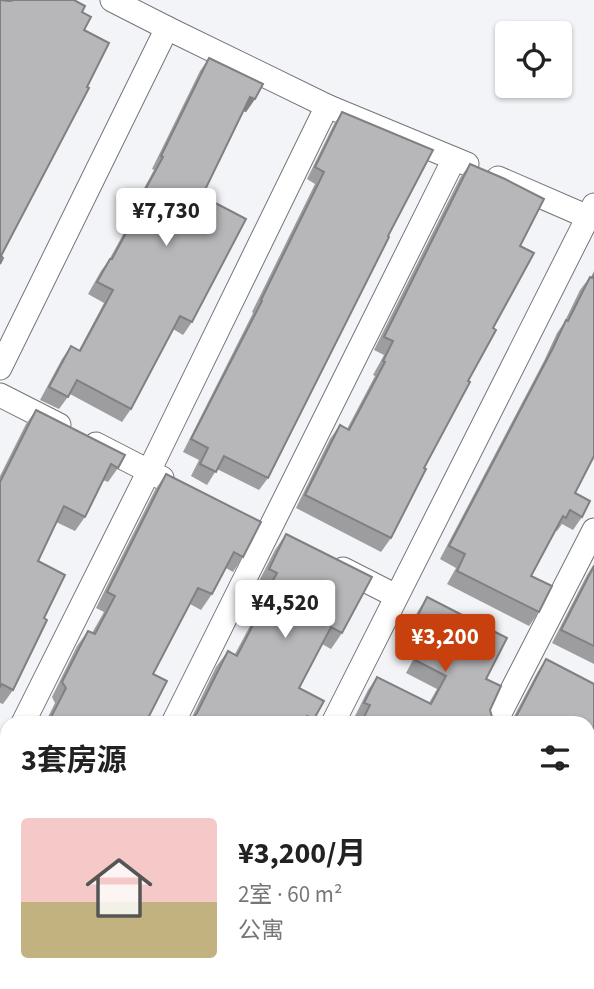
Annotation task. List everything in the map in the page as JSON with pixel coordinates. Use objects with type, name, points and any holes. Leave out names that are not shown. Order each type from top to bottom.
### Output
[{"type":"street","points":[[112,0],[327,106],[454,159],[591,211],[336,716]]},
{"type":"street","points":[[0,368],[167,28]]},
{"type":"street","points":[[26,716],[327,106]]},
{"type":"street","points":[[177,716],[454,159]]},
{"type":"street","points":[[0,395],[185,489]]},
{"type":"street","points":[[245,520],[292,544]]},
{"type":"street","points":[[499,716],[594,530]]},
{"type":"street","points":[[327,561],[396,596]]},
{"type":"building","points":[[0,0],[74,0],[85,6],[82,12],[91,17],[84,30],[109,43],[87,87],[89,88],[1,256],[3,258],[0,264]]},
{"type":"building","points":[[209,58],[263,84],[255,99],[250,97],[202,196],[246,219],[192,322],[180,316],[131,409],[77,380],[68,397],[49,387],[71,346],[80,351],[113,290],[97,282],[134,218],[145,223],[159,195],[146,188]]},
{"type":"building","points":[[342,112],[433,150],[268,478],[224,456],[216,472],[200,464],[208,448],[191,439],[324,172],[315,167]]},
{"type":"building","points":[[470,164],[544,199],[520,246],[534,253],[493,328],[496,330],[391,538],[305,495],[340,425],[349,430],[385,362],[383,361],[393,341],[384,337]]},
{"type":"building","points":[[594,275],[594,456],[575,493],[590,501],[582,517],[570,510],[566,518],[563,516],[531,576],[552,586],[539,612],[457,571],[465,554],[449,546],[566,320],[568,321],[590,277]]},
{"type":"building","points":[[36,410],[125,455],[118,468],[111,464],[85,517],[64,506],[38,561],[65,575],[44,618],[47,620],[13,690],[2,684],[0,687],[0,482]]},
{"type":"building","points":[[166,474],[261,522],[243,557],[234,552],[212,594],[198,588],[153,674],[167,681],[149,716],[52,716],[66,688],[62,682],[88,631],[95,634],[115,596],[107,592]]},
{"type":"building","points":[[286,534],[372,577],[342,633],[331,627],[299,688],[324,701],[316,716],[195,716],[228,651],[237,656],[269,594],[266,593],[277,573],[269,569]]},
{"type":"building","points":[[594,566],[594,646],[561,630]]},
{"type":"building","points":[[427,597],[507,638],[486,679],[501,686],[490,710],[492,716],[364,716],[370,705],[364,703],[377,677],[431,704],[446,676],[415,660],[432,629],[415,621]]},
{"type":"building","points":[[546,659],[594,684],[594,716],[517,716]]}]
